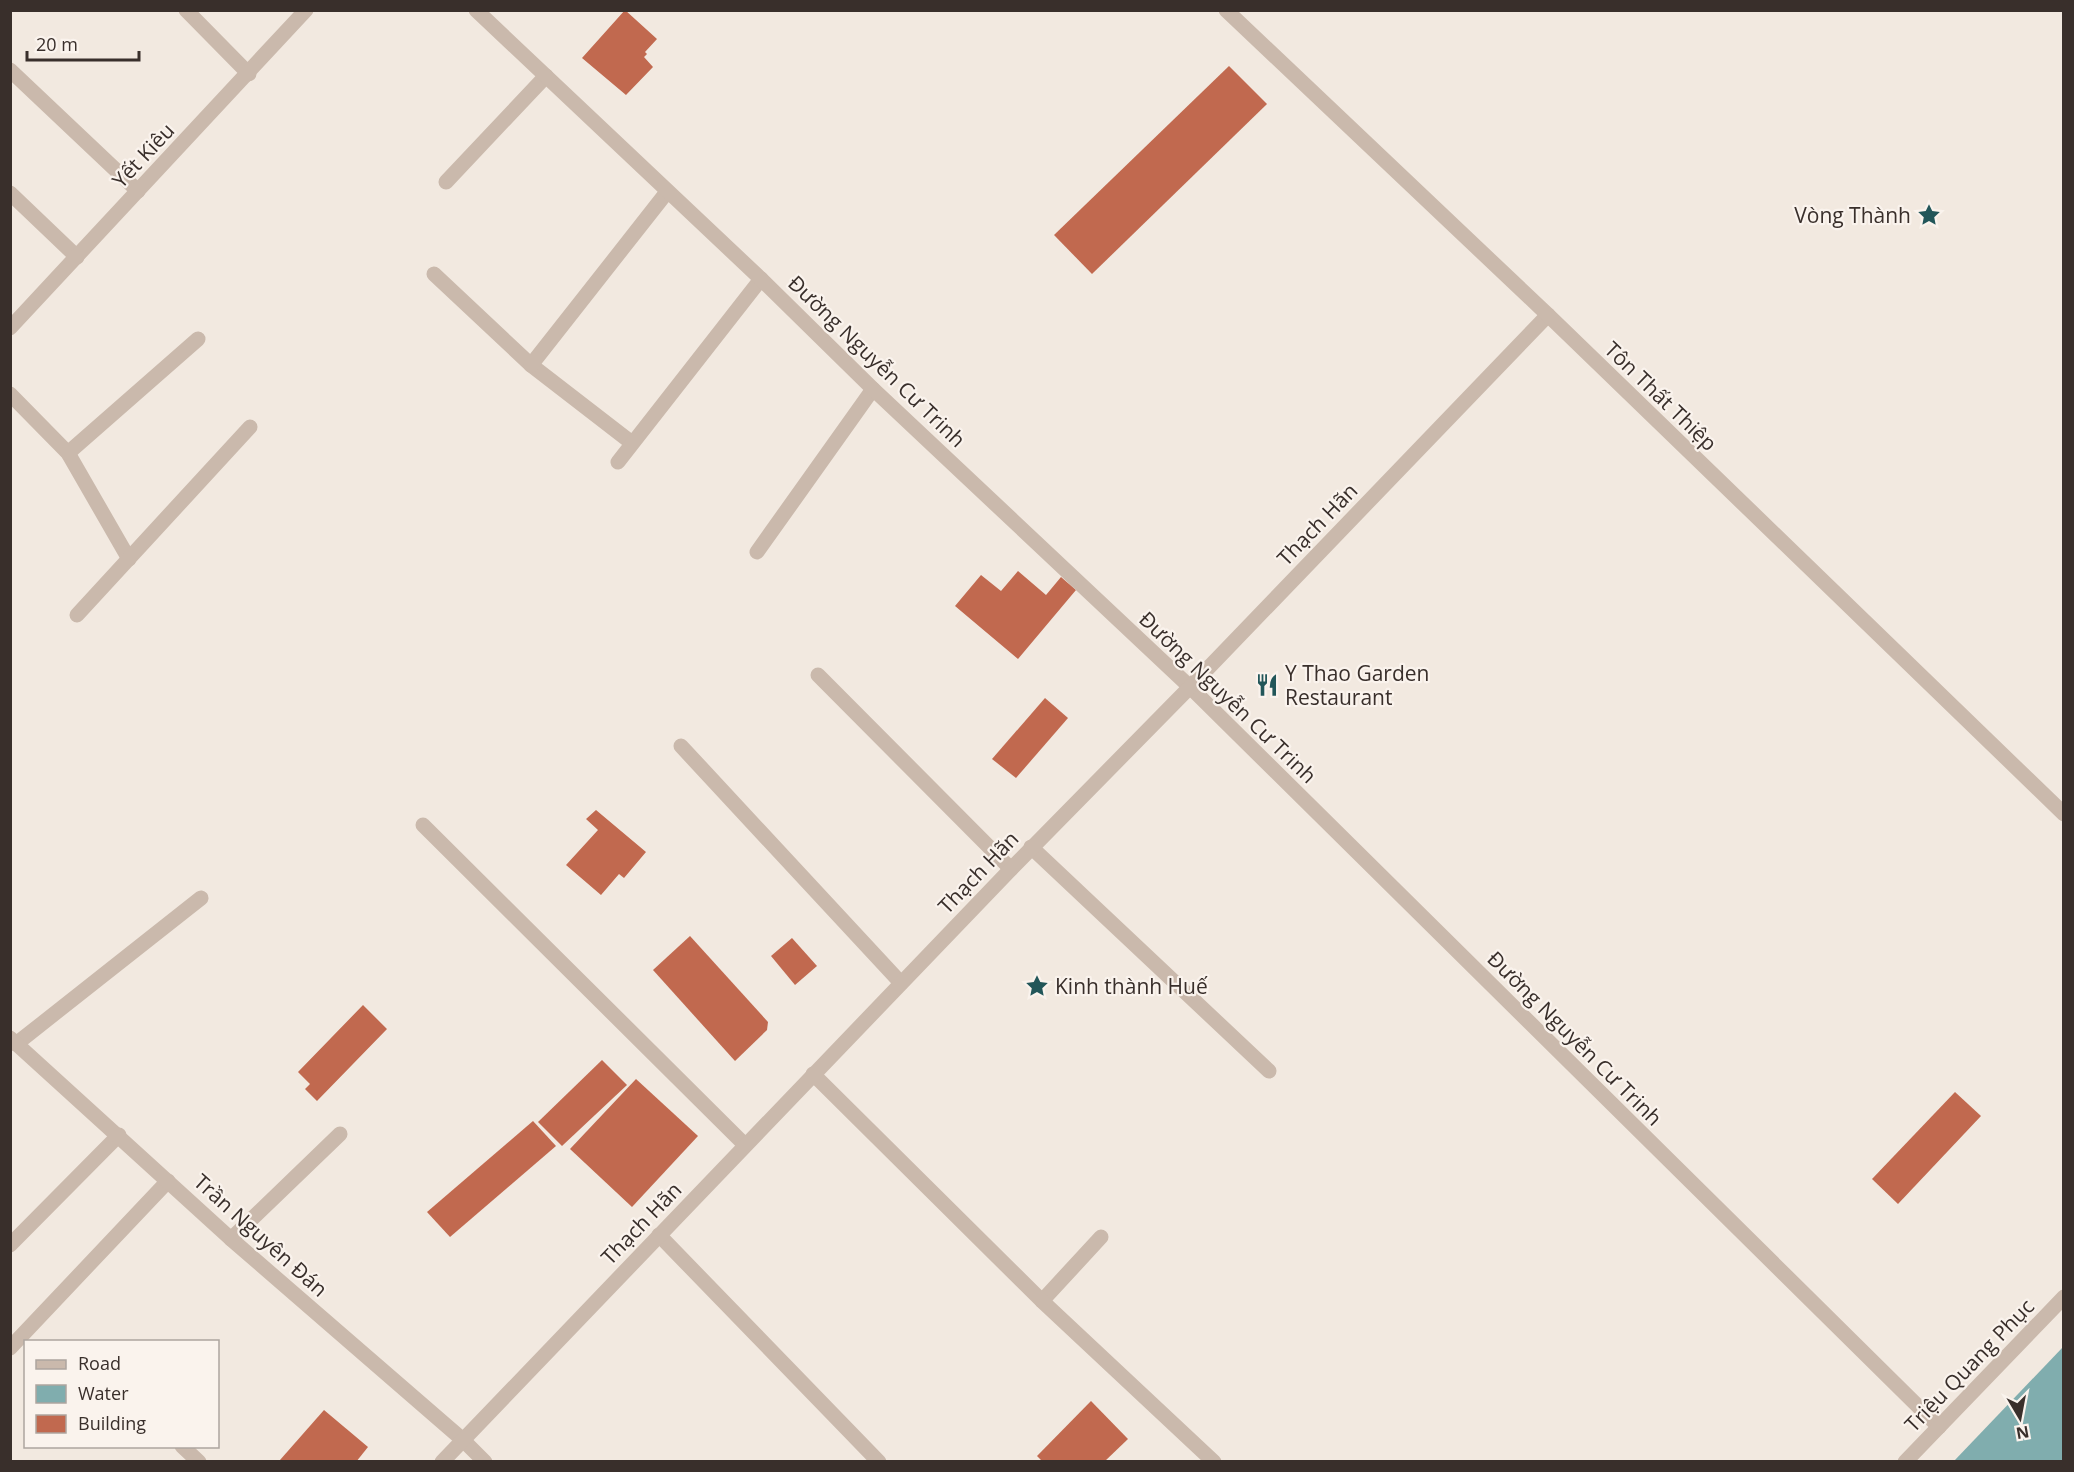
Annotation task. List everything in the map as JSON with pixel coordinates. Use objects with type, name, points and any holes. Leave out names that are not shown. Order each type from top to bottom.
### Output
[{"type":"street","points":[[186,10],[249,74]]},
{"type":"street","name":"Yết Kiêu","points":[[10,328],[249,74],[306,10]]},
{"type":"street","name":"Đường Nguyễn Cư Trinh","points":[[476,10],[761,279],[873,389],[1190,687],[1938,1427]]},
{"type":"street","name":"Tôn Thất Thiệp","points":[[1226,10],[1548,315],[2064,814]]},
{"type":"street","points":[[10,70],[138,191]]},
{"type":"street","points":[[446,182],[546,76]]},
{"type":"street","points":[[531,365],[667,192]]},
{"type":"street","points":[[10,193],[77,257]]},
{"type":"street","points":[[434,274],[531,365],[632,443]]},
{"type":"street","points":[[618,462],[761,279]]},
{"type":"street","name":"Thạch Hãn","points":[[442,1461],[1031,847],[1190,687],[1548,315]]},
{"type":"street","points":[[68,453],[198,339]]},
{"type":"street","points":[[757,552],[873,389]]},
{"type":"street","points":[[10,394],[68,453],[129,559]]},
{"type":"street","points":[[77,615],[250,427]]},
{"type":"street","points":[[818,675],[1011,869]]},
{"type":"street","points":[[681,746],[901,983]]},
{"type":"street","points":[[423,825],[745,1145]]},
{"type":"street","points":[[1031,847],[1269,1071]]},
{"type":"street","points":[[14,1041],[201,898]]},
{"type":"street","name":"Trần Nguyên Đán","points":[[14,1041],[231,1239],[485,1461]]},
{"type":"street","points":[[813,1074],[1042,1301],[1214,1461]]},
{"type":"street","points":[[231,1239],[340,1134]]},
{"type":"street","points":[[10,1245],[119,1135]]},
{"type":"street","points":[[10,1348],[168,1181]]},
{"type":"street","points":[[659,1235],[879,1461]]},
{"type":"street","points":[[1042,1301],[1101,1237]]},
{"type":"street","name":"Triệu Quang Phục","points":[[1905,1461],[2064,1297]]},
{"type":"street","points":[[184,1448],[199,1461]]},
{"type":"water","points":[[2063,1347],[2063,1461],[1954,1461]]},
{"type":"building","points":[[625,10],[657,39],[645,52],[647,54],[644,57],[653,67],[626,95],[582,58]]},
{"type":"building","points":[[1229,66],[1267,104],[1092,274],[1054,235]]},
{"type":"building","points":[[1018,571],[1046,595],[1061,577],[1076,590],[1018,659],[955,606],[981,575],[1001,591]]},
{"type":"building","points":[[1045,698],[1068,718],[1016,778],[992,759]]},
{"type":"building","points":[[596,810],[646,852],[624,878],[619,874],[601,895],[566,865],[598,830],[586,819]]},
{"type":"building","points":[[690,936],[768,1022],[767,1030],[735,1061],[653,970]]},
{"type":"building","points":[[792,938],[817,966],[795,985],[771,956]]},
{"type":"building","points":[[363,1005],[387,1029],[317,1101],[305,1089],[310,1084],[298,1072]]},
{"type":"building","points":[[602,1060],[627,1085],[562,1146],[538,1122]]},
{"type":"building","points":[[636,1079],[698,1136],[632,1207],[570,1149]]},
{"type":"building","points":[[1955,1092],[1981,1116],[1898,1204],[1872,1179]]},
{"type":"building","points":[[533,1121],[556,1146],[450,1237],[427,1212]]},
{"type":"building","points":[[1091,1401],[1128,1439],[1104,1462],[1043,1462],[1037,1456]]},
{"type":"building","points":[[324,1410],[368,1447],[356,1462],[282,1462],[280,1460]]},
{"type":"place","name":"Vòng Thành","points":[[1929,215]]},
{"type":"place","name":"Y Thao Garden Restaurant","points":[[1267,685]]},
{"type":"place","name":"Kinh thành Huế","points":[[1037,986]]}]
